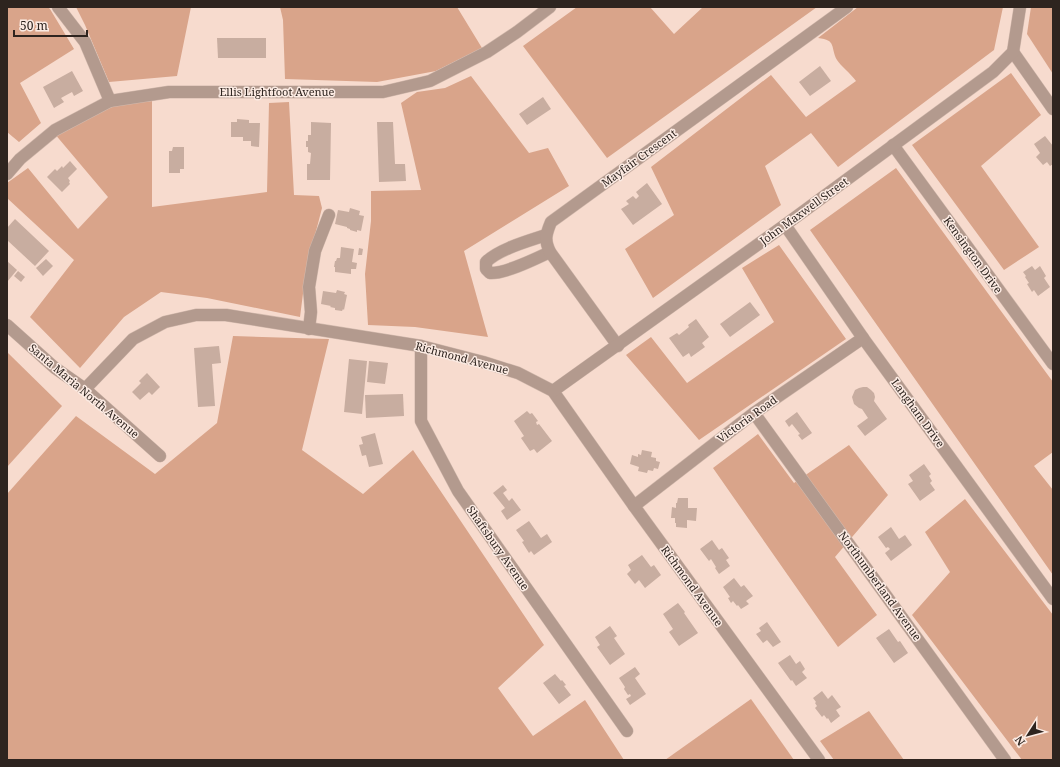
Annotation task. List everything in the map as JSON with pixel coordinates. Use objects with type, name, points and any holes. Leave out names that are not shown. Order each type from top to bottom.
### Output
[{"type":"street","points":[[58,7],[85,42],[110,101]]},
{"type":"street","name":"Ellis Lightfoot Avenue","points":[[7,174],[20,159],[55,130],[110,101],[169,92],[383,92],[430,81],[487,52],[550,7]]},
{"type":"street","name":"Mayfair Crescent","points":[[546,235],[551,222],[848,7]]},
{"type":"street","points":[[1020,7],[1013,52],[1053,109]]},
{"type":"street","name":"John Maxwell Street","points":[[553,391],[618,346],[785,225],[993,72],[1013,52]]},
{"type":"street","name":"Kensington Drive","points":[[893,145],[1053,364]]},
{"type":"street","points":[[308,329],[311,312],[309,287],[315,251],[329,215]]},
{"type":"street","name":"Langham Drive","points":[[785,225],[863,338],[1053,599]]},
{"type":"street","points":[[550,252],[533,260],[496,273],[490,273],[486,269],[486,262],[491,256],[516,245],[546,235],[547,246],[550,252],[618,346]]},
{"type":"street","name":"Richmond Avenue","points":[[85,389],[133,339],[165,322],[196,315],[226,315],[421,346],[518,373],[553,391],[634,506],[819,760]]},
{"type":"street","name":"Santa Maria North Avenue","points":[[7,325],[55,368],[85,389],[160,456]]},
{"type":"street","name":"Victoria Road","points":[[634,506],[754,413],[863,338]]},
{"type":"street","name":"Shaftsbury Avenue","points":[[421,346],[420,421],[458,492],[627,731]]},
{"type":"street","name":"Northumberland Avenue","points":[[754,413],[1005,760]]},
{"type":"shaded area","points":[[7,7],[48,7],[74,49],[20,83],[41,123],[19,142],[7,132]]},
{"type":"shaded area","points":[[76,7],[191,7],[177,76],[109,82]]},
{"type":"shaded area","points":[[280,7],[457,7],[482,48],[436,71],[377,82],[285,79],[283,20]]},
{"type":"shaded area","points":[[577,7],[650,7],[674,34],[703,7],[817,7],[607,158],[523,46]]},
{"type":"shaded area","points":[[858,7],[1003,7],[994,50],[838,167],[811,133],[765,166],[781,205],[653,298],[625,249],[674,215],[651,167],[771,75],[806,117],[856,81],[837,60],[831,42],[818,38]]},
{"type":"shaded area","points":[[1031,7],[1053,7],[1053,74],[1027,34]]},
{"type":"shaded area","points":[[1011,73],[1041,115],[981,166],[1039,247],[1004,270],[912,145]]},
{"type":"shaded area","points":[[471,76],[529,153],[548,148],[569,186],[464,251],[488,337],[415,327],[368,325],[365,274],[371,221],[371,191],[421,190],[401,103],[417,92],[445,88]]},
{"type":"shaded area","points":[[152,101],[152,207],[267,192],[269,103],[289,102],[294,195],[319,196],[322,208],[306,270],[300,317],[207,298],[161,292],[124,317],[80,368],[30,317],[74,260],[7,198],[7,183],[28,168],[78,229],[108,197],[54,133],[96,105]]},
{"type":"shaded area","points":[[896,168],[1053,382],[1053,452],[1034,466],[1053,490],[1053,575],[810,230]]},
{"type":"shaded area","points":[[779,245],[846,339],[699,440],[626,355],[651,337],[687,383],[774,322],[742,268]]},
{"type":"shaded area","points":[[233,336],[329,339],[302,450],[363,494],[413,450],[544,645],[498,688],[533,736],[585,700],[624,760],[7,760],[7,494],[76,416],[155,474],[217,423]]},
{"type":"shaded area","points":[[7,352],[62,406],[7,467]]},
{"type":"shaded area","points":[[758,434],[794,483],[849,445],[888,495],[835,557],[877,615],[838,647],[713,468]]},
{"type":"shaded area","points":[[965,499],[1053,615],[1053,760],[1022,760],[912,615],[950,572],[925,532]]},
{"type":"shaded area","points":[[751,699],[794,760],[665,760]]},
{"type":"shaded area","points":[[869,711],[904,760],[834,760],[820,741]]},
{"type":"building","points":[[217,38],[266,38],[266,58],[218,58]]},
{"type":"building","points":[[820,66],[831,81],[810,96],[799,82]]},
{"type":"building","points":[[72,71],[83,91],[74,96],[72,92],[61,98],[64,102],[54,108],[43,87]]},
{"type":"building","points":[[543,97],[551,109],[527,125],[519,114]]},
{"type":"building","points":[[237,119],[249,120],[249,123],[260,123],[259,147],[251,146],[251,141],[243,141],[243,137],[231,137],[231,122],[237,122]]},
{"type":"building","points":[[311,122],[331,123],[330,180],[307,180],[307,164],[310,164],[311,153],[308,152],[306,141],[308,141],[308,135],[311,135]]},
{"type":"building","points":[[377,122],[393,122],[395,164],[405,164],[406,181],[379,182]]},
{"type":"building","points":[[1045,136],[1053,146],[1053,164],[1050,166],[1047,162],[1043,165],[1036,157],[1040,153],[1034,144]]},
{"type":"building","points":[[173,147],[184,147],[184,169],[180,169],[180,173],[169,173],[169,151],[172,151]]},
{"type":"building","points":[[70,161],[77,169],[68,178],[70,184],[62,192],[47,177],[55,169],[57,171],[62,166],[63,168]]},
{"type":"building","points":[[647,183],[662,204],[633,225],[621,209],[629,204],[626,201],[633,196],[636,199],[639,196],[636,192]]},
{"type":"building","points":[[350,208],[360,211],[359,215],[364,216],[361,231],[357,230],[357,232],[350,230],[347,227],[335,224],[338,210],[349,212]]},
{"type":"building","points":[[15,219],[49,251],[35,266],[7,240],[7,228]]},
{"type":"building","points":[[341,247],[354,249],[352,262],[357,263],[356,269],[351,269],[351,274],[335,272],[335,261],[337,258],[340,258]]},
{"type":"building","points":[[359,248],[363,249],[362,255],[358,255]]},
{"type":"building","points":[[46,259],[53,266],[43,276],[36,268]]},
{"type":"building","points":[[7,261],[17,270],[7,282]]},
{"type":"building","points":[[1032,266],[1035,270],[1040,266],[1046,276],[1044,278],[1050,287],[1038,296],[1034,290],[1032,292],[1027,284],[1029,283],[1023,272]]},
{"type":"building","points":[[18,271],[25,277],[21,282],[14,276]]},
{"type":"building","points":[[337,290],[345,292],[344,294],[347,295],[344,310],[343,309],[342,311],[335,310],[335,308],[330,307],[331,306],[321,304],[323,291],[336,293]]},
{"type":"building","points":[[750,302],[760,315],[730,337],[720,324]]},
{"type":"building","points":[[696,319],[709,337],[702,343],[705,347],[691,357],[689,353],[683,357],[669,338],[677,333],[679,335]]},
{"type":"building","points":[[219,346],[221,363],[212,364],[215,406],[198,407],[194,348]]},
{"type":"building","points":[[349,359],[367,361],[362,414],[344,412]]},
{"type":"building","points":[[369,361],[388,363],[385,384],[367,382]]},
{"type":"building","points":[[147,373],[160,387],[152,395],[149,392],[140,400],[132,392],[141,383],[139,381]]},
{"type":"building","points":[[867,387],[874,393],[874,401],[887,419],[865,436],[857,426],[868,418],[862,409],[854,404],[852,397],[855,390]]},
{"type":"building","points":[[403,394],[404,416],[366,418],[365,395]]},
{"type":"building","points":[[527,411],[530,414],[532,413],[538,421],[536,422],[537,425],[539,424],[552,441],[537,453],[534,449],[530,451],[521,438],[524,436],[514,421]]},
{"type":"building","points":[[797,412],[812,433],[802,440],[798,435],[800,434],[792,424],[789,427],[785,421]]},
{"type":"building","points":[[375,433],[383,464],[369,467],[366,455],[362,456],[359,445],[363,444],[361,437]]},
{"type":"building","points":[[642,450],[652,452],[651,457],[656,458],[656,461],[660,462],[658,469],[654,468],[653,471],[648,470],[647,473],[638,471],[639,467],[630,464],[632,455],[638,457],[638,454],[641,455]]},
{"type":"building","points":[[924,464],[931,474],[929,476],[932,481],[930,483],[935,490],[920,501],[908,484],[913,481],[909,475]]},
{"type":"building","points":[[503,485],[507,490],[503,493],[509,501],[512,498],[521,510],[507,520],[501,511],[505,508],[493,493]]},
{"type":"building","points":[[678,498],[688,498],[688,508],[697,508],[696,521],[687,520],[687,528],[676,527],[675,518],[671,518],[672,507],[676,508]]},
{"type":"building","points":[[529,521],[541,538],[547,534],[552,542],[534,555],[531,551],[529,553],[522,542],[524,541],[516,530]]},
{"type":"building","points":[[891,527],[899,539],[905,535],[912,545],[891,561],[885,553],[890,549],[888,547],[886,548],[878,537]]},
{"type":"building","points":[[712,540],[719,550],[722,548],[729,558],[726,560],[730,566],[719,574],[711,559],[709,561],[700,549]]},
{"type":"building","points":[[642,555],[651,567],[654,565],[661,575],[645,588],[639,580],[635,584],[627,574],[631,570],[628,565]]},
{"type":"building","points":[[734,578],[741,587],[744,585],[753,596],[746,601],[749,604],[741,609],[733,601],[731,603],[728,598],[730,597],[723,587]]},
{"type":"building","points":[[678,603],[698,633],[679,646],[669,632],[673,629],[663,614]]},
{"type":"building","points":[[767,622],[781,642],[773,647],[767,640],[763,643],[756,634],[761,631],[759,628]]},
{"type":"building","points":[[610,626],[617,636],[614,638],[625,654],[610,665],[597,647],[600,645],[595,637]]},
{"type":"building","points":[[889,629],[908,653],[894,663],[876,638]]},
{"type":"building","points":[[790,655],[796,664],[800,661],[805,669],[802,672],[807,678],[796,686],[778,663]]},
{"type":"building","points":[[635,667],[640,674],[635,678],[646,694],[630,705],[626,699],[631,696],[630,694],[628,695],[624,689],[625,687],[619,678]]},
{"type":"building","points":[[555,674],[566,685],[564,686],[571,695],[559,704],[543,683]]},
{"type":"building","points":[[822,691],[828,699],[832,695],[841,707],[836,710],[840,716],[831,723],[824,715],[822,717],[815,708],[817,706],[813,698]]}]
